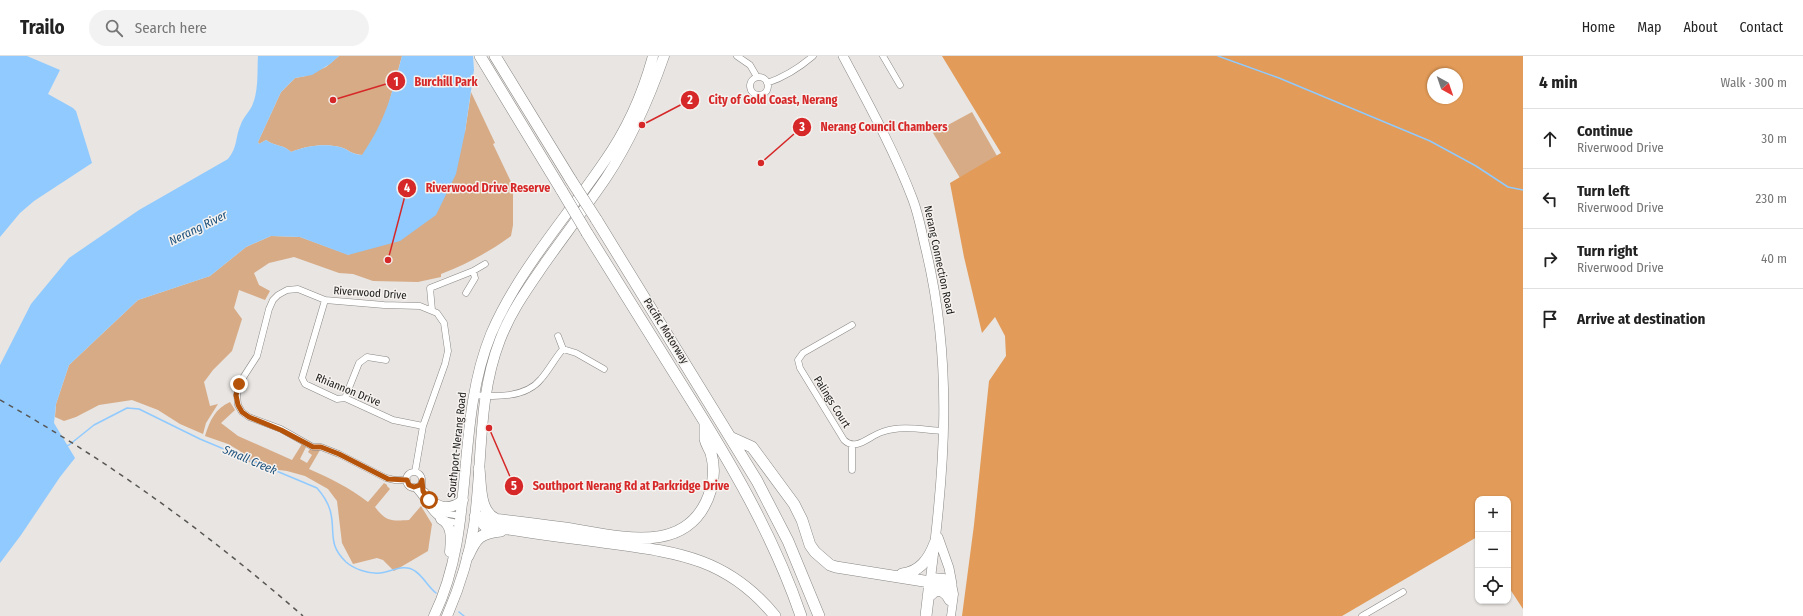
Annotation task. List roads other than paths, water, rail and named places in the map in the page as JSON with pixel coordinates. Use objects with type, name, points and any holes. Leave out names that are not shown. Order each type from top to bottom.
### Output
[{"type":"highway","name":"Pacific Motorway","points":[[480,56],[587,233],[732,467],[763,525],[779,560],[801,616]]},
{"type":"highway","name":"Pacific Motorway","points":[[496,59],[732,438],[781,524],[819,616]]},
{"type":"highway","points":[[474,520],[496,519],[634,538],[653,538],[673,533],[695,518],[705,504],[711,489],[713,464],[711,453],[705,440],[706,423]]},
{"type":"highway","points":[[732,438],[752,446],[788,495],[802,520],[810,545],[822,559],[836,567],[930,579]]},
{"type":"highway","points":[[479,469],[484,507],[489,515],[496,519]]},
{"type":"highway","points":[[474,520],[516,530],[648,548],[701,561],[718,568],[745,586],[764,603],[775,616]]},
{"type":"highway","points":[[468,556],[475,541],[482,535],[492,532],[516,530]]},
{"type":"highway","points":[[890,575],[913,571],[923,564],[930,555],[935,543]]},
{"type":"highway","points":[[902,574],[930,579]]},
{"type":"highway","points":[[926,616],[930,579]]},
{"type":"highway","points":[[928,597],[939,590],[947,595],[950,600]]},
{"type":"main road","name":"Southport-Nerang Road","points":[[434,616],[454,559],[461,520],[469,418],[473,395],[488,344],[511,295],[605,161],[636,103],[653,56]]},
{"type":"main road","name":"Southport-Nerang Road","points":[[447,616],[460,585],[468,556],[474,520],[485,396],[491,365],[509,317],[523,294],[615,163],[642,113],[664,56]]},
{"type":"main road","name":"Nerang Connection Road","points":[[843,56],[876,118],[914,202],[932,277],[940,322],[944,387],[943,431],[937,530],[930,579]]},
{"type":"main road","points":[[424,493],[431,501],[444,508],[453,507],[462,500]]},
{"type":"main road","points":[[441,519],[448,524],[451,538],[447,579]]},
{"type":"main road","points":[[461,520],[474,520]]},
{"type":"main road","points":[[937,530],[940,546],[950,568],[952,584]]},
{"type":"street","points":[[738,56],[750,65],[757,77],[765,79],[767,89],[763,94],[758,95],[751,89],[750,84],[757,77]]},
{"type":"street","points":[[767,83],[792,72],[813,56]]},
{"type":"street","points":[[883,56],[900,86]]},
{"type":"street","points":[[416,472],[423,426],[445,364],[448,351],[444,323],[432,310],[430,288],[473,271],[484,264]]},
{"type":"street","points":[[466,293],[475,278],[473,271]]},
{"type":"street","name":"Riverwood Drive","points":[[407,480],[388,479],[339,454],[321,447],[313,447],[281,430],[249,417],[242,412],[238,405],[236,395],[239,384],[257,356],[273,300],[287,290],[298,289],[325,300],[384,305],[420,306],[432,310]]},
{"type":"street","name":"Rhiannon Drive","points":[[325,300],[302,378],[305,384],[337,399],[345,398],[393,420],[423,426]]},
{"type":"street","name":"Palings Court","points":[[852,325],[803,353],[798,360],[800,368],[844,440],[848,444],[852,445]]},
{"type":"street","points":[[558,336],[563,349]]},
{"type":"street","points":[[473,395],[504,397],[531,388],[540,380],[563,349]]},
{"type":"street","points":[[563,349],[576,353],[604,369]]},
{"type":"street","points":[[345,398],[359,363],[367,356],[386,360]]},
{"type":"street","points":[[852,470],[852,445],[856,445],[877,433],[893,428],[943,431]]},
{"type":"street","points":[[416,472],[409,474],[407,480],[409,485],[414,487],[420,493],[431,511],[441,519],[450,522],[461,520]]},
{"type":"street","points":[[416,472],[420,475],[424,493],[430,503],[440,512],[461,520]]},
{"type":"street","points":[[414,487],[420,485],[422,480]]},
{"type":"street","points":[[930,579],[944,578],[952,584],[954,594],[951,616]]},
{"type":"street","points":[[930,579],[945,585],[949,591],[951,616]]},
{"type":"street","points":[[1362,616],[1403,592]]},
{"type":"water","points":[[0,56],[27,56],[60,70],[48,94],[76,111],[92,163],[34,201],[20,213],[0,237]]},
{"type":"water","name":"Nerang River","points":[[258,56],[339,56],[330,64],[312,75],[295,78],[281,92],[258,142],[259,144],[266,140],[288,149],[291,152],[303,148],[328,145],[343,148],[354,154],[362,155],[377,131],[387,107],[402,56],[473,56],[474,70],[465,132],[456,174],[436,215],[400,241],[348,255],[300,237],[271,236],[246,247],[210,276],[138,300],[69,365],[56,404],[54,423],[75,458],[0,563],[0,365],[31,304],[69,258],[139,210],[228,159],[235,146],[242,122],[254,100],[257,87]]},
{"type":"waterway","points":[[1218,56],[1279,78],[1430,141],[1476,166],[1508,187],[1523,190]]},
{"type":"waterway","name":"Small Creek","points":[[66,446],[94,425],[127,408],[139,409],[200,439],[317,488],[329,506],[334,544],[340,556],[349,565],[371,573],[380,573],[402,568],[411,569],[418,573],[436,593]]},
{"type":"waterway","name":"Small Creek","points":[[459,612],[464,616]]},
{"type":"railway","points":[[0,400],[80,448],[157,500],[231,556],[303,616]]},
{"type":"place","name":"Burchill Park","points":[[333,100]]},
{"type":"place","name":"City of Gold Coast, Nerang","points":[[642,125]]},
{"type":"place","name":"Nerang Council Chambers","points":[[761,163]]},
{"type":"place","name":"Riverwood Drive Reserve","points":[[388,260]]},
{"type":"place","name":"Southport Nerang Rd at Parkridge Drive","points":[[489,428]]}]
